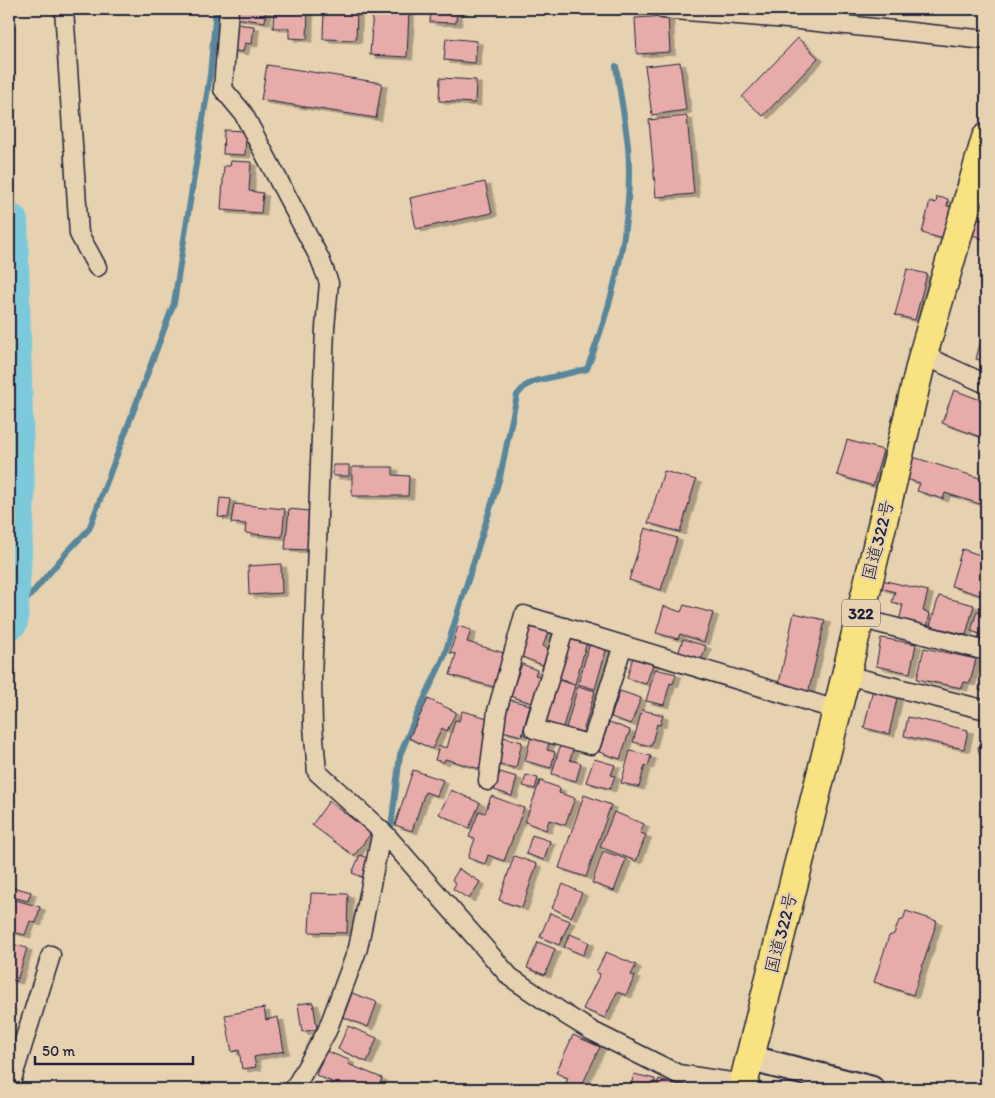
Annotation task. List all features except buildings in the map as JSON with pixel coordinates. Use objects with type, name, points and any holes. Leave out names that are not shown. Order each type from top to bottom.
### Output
[{"type":"highway","name":"国道322号","points":[[745,1077],[846,675],[923,354],[986,138]]},
{"type":"street","points":[[64,9],[79,234],[97,267]]},
{"type":"street","points":[[229,9],[223,89],[243,113],[320,259],[329,283],[325,328],[312,679],[313,726],[318,772],[382,831],[510,977],[592,1031],[678,1074],[745,1077],[871,1089]]},
{"type":"street","points":[[662,9],[799,20],[986,40]]},
{"type":"street","points":[[923,354],[986,384]]},
{"type":"street","points":[[488,781],[496,711],[524,615],[837,710]]},
{"type":"street","points":[[859,618],[986,651]]},
{"type":"street","points":[[565,627],[534,729],[591,745],[623,645]]},
{"type":"street","points":[[846,675],[986,710]]},
{"type":"street","points":[[294,1089],[326,1031],[358,948],[382,831]]},
{"type":"street","points":[[9,1089],[50,955]]},
{"type":"waterway","points":[[10,619],[89,529],[174,303],[210,75],[216,9]]},
{"type":"waterway","points":[[391,828],[400,755],[444,657],[500,477],[517,395],[525,386],[535,381],[587,369],[606,315],[620,260],[628,203],[628,146],[616,66]]},
{"type":"waterway","points":[[9,222],[16,499],[9,621]]}]
